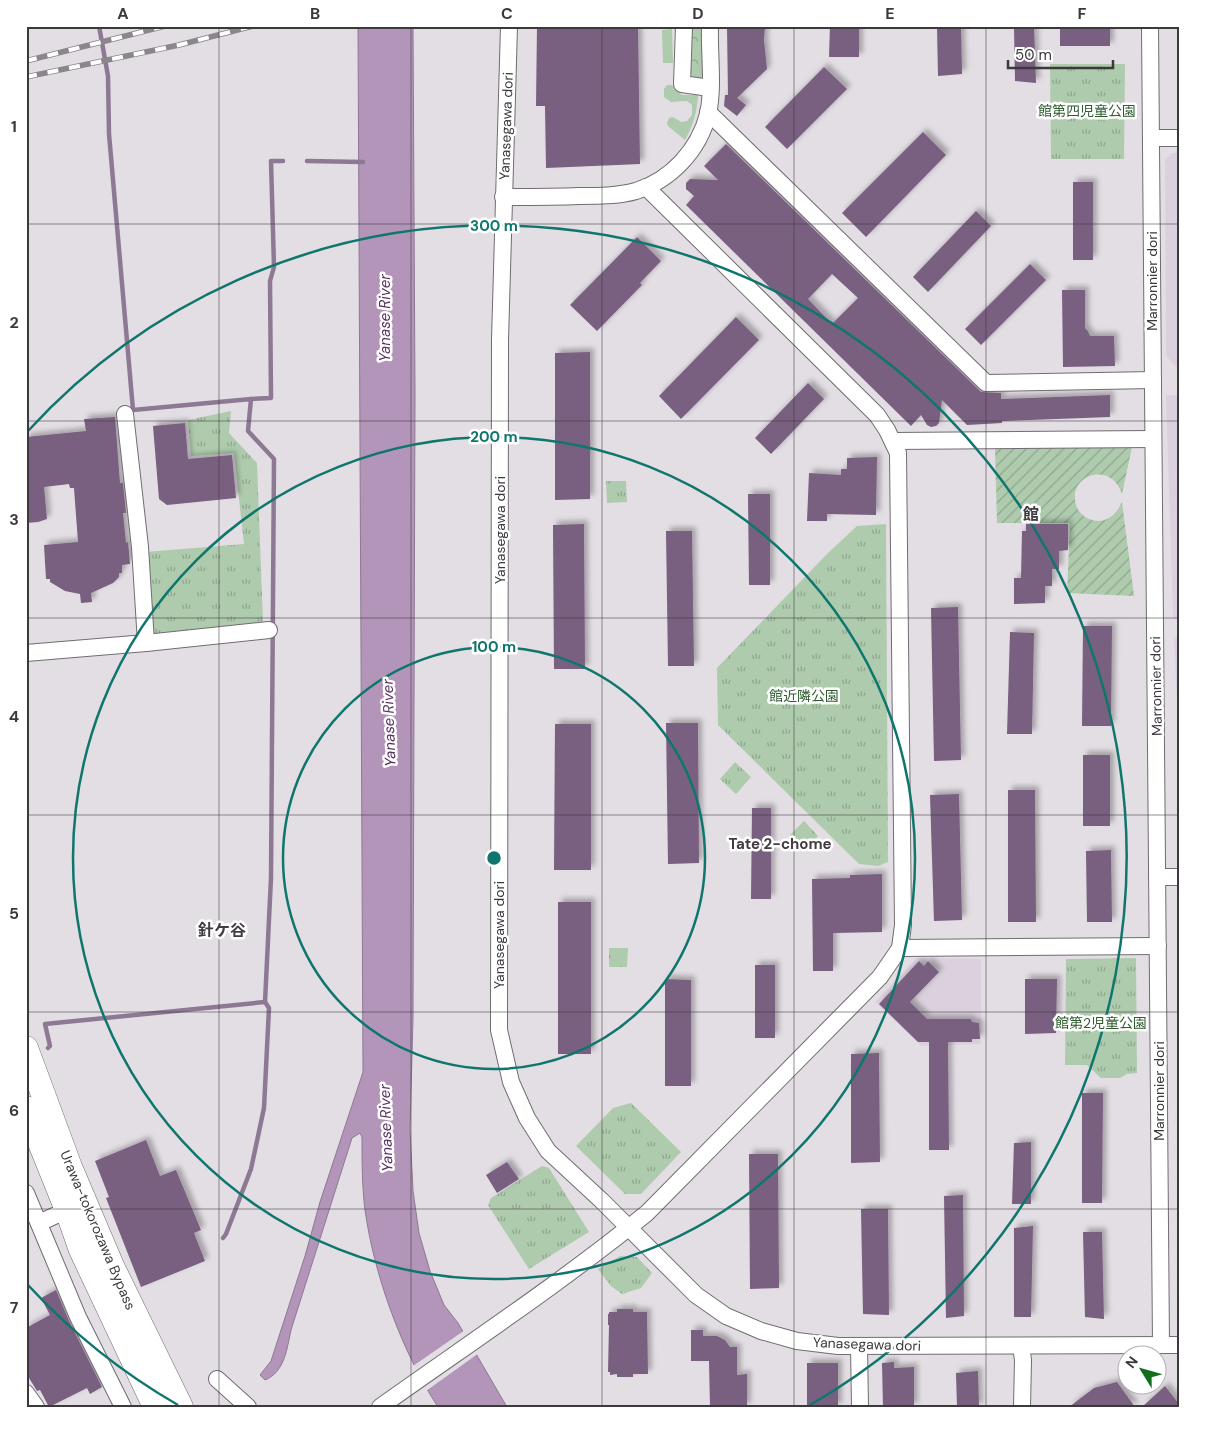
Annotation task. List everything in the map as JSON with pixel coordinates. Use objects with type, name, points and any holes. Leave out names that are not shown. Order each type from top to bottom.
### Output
[{"type":"highway","name":"Urawa-tokorozawa Bypass","points":[[26,1048],[70,1167],[112,1266],[181,1407]]},
{"type":"highway","name":"Urawa-tokorozawa Bypass","points":[[26,1108],[81,1250],[154,1407]]},
{"type":"street","name":"Yanasegawa dori","points":[[509,26],[500,340],[499,1030],[511,1082],[527,1118],[548,1151],[696,1295],[726,1316],[761,1331],[797,1341],[838,1346],[1179,1345]]},
{"type":"street","points":[[684,26],[682,84],[710,88]]},
{"type":"street","points":[[503,197],[610,195],[635,191],[646,187],[673,171],[688,156],[701,133],[708,112],[710,26]]},
{"type":"street","name":"Marronnier dori","points":[[1150,26],[1161,1345]]},
{"type":"street","points":[[708,112],[986,383],[1153,380]]},
{"type":"street","points":[[1151,138],[1179,138]]},
{"type":"street","points":[[380,1407],[534,1297],[647,1213],[874,983],[900,948],[903,926],[898,453],[877,414],[646,187]]},
{"type":"street","points":[[125,414],[140,547],[146,643]]},
{"type":"street","points":[[893,441],[1153,439]]},
{"type":"street","points":[[26,653],[269,630]]},
{"type":"street","points":[[1157,877],[1179,877]]},
{"type":"street","points":[[900,948],[1158,946]]},
{"type":"street","points":[[26,1193],[78,1318],[123,1407]]},
{"type":"street","points":[[39,1223],[67,1210]]},
{"type":"street","points":[[859,1346],[860,1407]]},
{"type":"street","points":[[1021,1346],[1023,1360],[1022,1407]]},
{"type":"street","points":[[217,1379],[248,1407]]},
{"type":"street","points":[[26,1393],[36,1407]]},
{"type":"shaded area","points":[[1172,153],[1179,153],[1179,369],[1166,356],[1165,160]]},
{"type":"shaded area","points":[[1166,395],[1179,395],[1179,619],[1173,619]]},
{"type":"shaded area","points":[[1174,637],[1179,637],[1179,746]]},
{"type":"shaded area","points":[[917,958],[981,959],[981,1044],[921,1046],[875,1002]]},
{"type":"green space","points":[[691,26],[703,26],[702,79],[690,80]]},
{"type":"green space","points":[[672,29],[673,63],[663,63],[662,30]]},
{"type":"green space","name":"館第四児童公園","points":[[1050,64],[1125,64],[1124,159],[1051,159]]},
{"type":"green space","points":[[667,85],[672,85],[682,95],[698,95],[694,119],[685,140],[667,123],[669,118],[673,117],[681,122],[687,121],[692,115],[692,105],[687,101],[671,102],[664,97],[664,89]]},
{"type":"green space","points":[[231,411],[229,433],[257,463],[263,622],[151,635],[145,552],[244,544],[234,453],[191,456],[188,420]]},
{"type":"green space","points":[[1132,447],[1122,494],[1116,483],[1109,477],[1100,475],[1084,479],[1078,486],[1075,495],[1079,511],[1082,515],[1094,521],[1109,518],[1122,502],[1134,596],[1067,593],[1070,523],[997,523],[995,448]]},
{"type":"green space","points":[[606,481],[626,481],[627,502],[607,503]]},
{"type":"green space","name":"館近隣公園","points":[[886,524],[888,862],[878,866],[859,864],[718,725],[717,668],[828,553],[857,526]]},
{"type":"green space","points":[[735,762],[751,777],[736,794],[720,779]]},
{"type":"green space","points":[[804,821],[818,836],[803,850],[789,836]]},
{"type":"green space","points":[[609,948],[628,948],[627,967],[609,967]]},
{"type":"green space","name":"館第2児童公園","points":[[1136,958],[1137,1073],[1127,1074],[1120,1078],[1101,1078],[1087,1065],[1065,1065],[1066,959]]},
{"type":"green space","points":[[631,1103],[681,1152],[641,1194],[625,1194],[576,1146],[613,1108]]},
{"type":"green space","points":[[542,1166],[549,1168],[589,1232],[529,1269],[488,1205],[491,1198]]},
{"type":"green space","points":[[620,1256],[637,1257],[652,1273],[641,1288],[622,1294],[611,1286],[598,1269]]},
{"type":"water","name":"Yanase River","points":[[358,26],[413,26],[415,394],[413,1017],[410,1129],[413,1191],[419,1233],[430,1271],[444,1305],[458,1323],[507,1407],[438,1407],[425,1385],[401,1338],[375,1260],[365,1210],[362,1137],[360,1133],[352,1138],[291,1330],[284,1359],[272,1376],[265,1380],[260,1375],[271,1361],[305,1256],[320,1202],[363,1072]]},
{"type":"pier","points":[[465,1330],[479,1353],[426,1391],[413,1366]]},
{"type":"building","points":[[537,26],[638,26],[640,164],[546,168],[545,106],[536,106]]},
{"type":"building","points":[[727,26],[765,26],[764,40],[767,69],[737,98],[746,105],[737,116],[724,106],[725,95],[728,95]]},
{"type":"building","points":[[830,26],[859,26],[859,57],[829,57]]},
{"type":"building","points":[[937,26],[961,26],[962,74],[938,76]]},
{"type":"building","points":[[1014,26],[1034,26],[1036,83],[1015,81]]},
{"type":"building","points":[[1060,26],[1110,26],[1110,46],[1060,46]]},
{"type":"building","points":[[824,67],[847,89],[787,149],[765,127]]},
{"type":"building","points":[[923,132],[946,155],[866,237],[842,213]]},
{"type":"building","points":[[726,144],[981,392],[1001,393],[1001,399],[1110,395],[1110,417],[1002,421],[1002,423],[967,425],[942,400],[939,423],[936,426],[931,427],[927,425],[921,415],[911,426],[686,205],[694,196],[686,189],[686,183],[690,179],[718,180],[704,166]],"holes":[[[832,274],[858,298],[832,324],[808,299]]]},
{"type":"building","points":[[1073,182],[1093,182],[1093,260],[1073,260]]},
{"type":"building","points":[[976,211],[991,226],[928,292],[913,277]]},
{"type":"building","points":[[637,237],[661,261],[640,283],[642,285],[597,331],[570,305]]},
{"type":"building","points":[[1030,264],[1046,280],[981,345],[965,329]]},
{"type":"building","points":[[1062,290],[1085,290],[1085,328],[1090,336],[1114,336],[1115,366],[1063,367]]},
{"type":"building","points":[[736,317],[759,340],[681,419],[659,396]]},
{"type":"building","points":[[590,352],[590,499],[555,500],[555,353]]},
{"type":"building","points":[[808,383],[824,399],[771,454],[755,438]]},
{"type":"building","points":[[115,417],[120,483],[123,483],[126,513],[123,513],[126,543],[128,542],[130,564],[122,565],[122,573],[119,573],[119,577],[113,583],[91,593],[92,602],[81,603],[80,594],[65,591],[50,582],[50,579],[46,579],[44,545],[78,542],[74,488],[70,488],[69,484],[44,487],[47,519],[26,523],[26,437],[86,431],[84,419]]},
{"type":"building","points":[[185,423],[188,459],[232,455],[236,498],[167,505],[159,499],[153,426]]},
{"type":"building","points":[[877,457],[876,515],[827,514],[827,521],[807,521],[809,473],[841,475],[841,469],[847,469],[847,458]]},
{"type":"building","points":[[748,494],[770,494],[770,585],[749,585]]},
{"type":"building","points":[[584,524],[585,669],[554,669],[553,525]]},
{"type":"building","points":[[1026,524],[1068,524],[1068,550],[1059,551],[1059,569],[1052,569],[1052,586],[1045,586],[1045,603],[1014,604],[1014,578],[1021,578],[1022,531],[1026,531]]},
{"type":"building","points":[[666,531],[692,531],[694,666],[668,666]]},
{"type":"building","points":[[958,607],[961,760],[934,761],[931,608]]},
{"type":"building","points":[[1083,626],[1112,626],[1111,726],[1082,726]]},
{"type":"building","points":[[1010,632],[1034,633],[1032,734],[1007,734]]},
{"type":"building","points":[[666,723],[698,723],[699,863],[668,864]]},
{"type":"building","points":[[555,724],[591,724],[591,870],[554,870]]},
{"type":"building","points":[[1083,755],[1110,755],[1110,826],[1083,826]]},
{"type":"building","points":[[1008,790],[1035,790],[1036,922],[1008,922]]},
{"type":"building","points":[[959,794],[962,920],[934,921],[930,795]]},
{"type":"building","points":[[752,808],[771,808],[771,899],[751,899]]},
{"type":"building","points":[[1111,850],[1112,922],[1087,922],[1086,851]]},
{"type":"building","points":[[882,874],[882,932],[833,933],[833,971],[813,971],[812,879],[850,878],[850,875]]},
{"type":"building","points":[[558,902],[591,902],[591,1054],[558,1054]]},
{"type":"building","points":[[919,961],[924,966],[928,961],[939,972],[910,1002],[927,1019],[971,1019],[972,1022],[979,1023],[980,1039],[972,1039],[972,1042],[948,1042],[949,1150],[929,1150],[929,1042],[918,1042],[879,1004]]},
{"type":"building","points":[[755,965],[775,965],[775,1038],[755,1038]]},
{"type":"building","points":[[665,979],[691,980],[691,1086],[665,1086]]},
{"type":"building","points":[[1025,979],[1057,979],[1056,1033],[1025,1034]]},
{"type":"building","points":[[879,1053],[880,1162],[851,1163],[851,1054]]},
{"type":"building","points":[[1082,1093],[1103,1093],[1102,1203],[1082,1203]]},
{"type":"building","points":[[146,1140],[160,1176],[176,1170],[201,1230],[194,1233],[205,1261],[141,1287],[106,1198],[109,1197],[95,1161]]},
{"type":"building","points":[[1031,1142],[1031,1204],[1012,1204],[1014,1143]]},
{"type":"building","points":[[749,1154],[778,1154],[779,1288],[750,1289]]},
{"type":"building","points":[[507,1162],[519,1179],[497,1193],[486,1175]]},
{"type":"building","points":[[963,1195],[964,1316],[946,1318],[944,1196]]},
{"type":"building","points":[[861,1209],[888,1209],[889,1315],[863,1314]]},
{"type":"building","points":[[1033,1226],[1031,1317],[1014,1317],[1014,1228]]},
{"type":"building","points":[[1083,1232],[1102,1232],[1104,1319],[1085,1317]]},
{"type":"building","points":[[56,1290],[69,1321],[102,1387],[90,1394],[87,1388],[49,1407],[40,1390],[37,1391],[26,1373],[26,1328],[50,1315],[41,1298]]},
{"type":"building","points":[[617,1309],[633,1309],[633,1312],[647,1312],[648,1374],[633,1374],[633,1377],[617,1377],[617,1374],[610,1375],[610,1372],[608,1372],[608,1314],[609,1312],[617,1312]]},
{"type":"building","points":[[691,1330],[703,1330],[703,1336],[717,1336],[725,1340],[730,1347],[737,1347],[737,1375],[747,1374],[747,1407],[710,1407],[709,1361],[691,1361]]},
{"type":"building","points":[[894,1362],[894,1368],[914,1367],[914,1407],[883,1407],[882,1363]]},
{"type":"building","points":[[807,1363],[838,1363],[838,1407],[807,1407]]},
{"type":"building","points":[[978,1371],[979,1407],[957,1407],[956,1373]]},
{"type":"building","points":[[1117,1382],[1118,1396],[1127,1396],[1135,1407],[1069,1407],[1094,1388]]},
{"type":"building","points":[[1168,1390],[1179,1404],[1179,1407],[1142,1407],[1154,1396],[1168,1396]]},
{"type":"waterway","points":[[48,1048],[50,1046],[45,1024],[265,1002],[271,878],[274,459],[248,431],[251,399],[133,410],[109,134],[108,76],[99,26]]},
{"type":"waterway","points":[[251,399],[271,398],[270,281],[274,267],[271,161],[283,161]]},
{"type":"waterway","points":[[307,161],[363,162]]},
{"type":"waterway","points":[[223,1238],[251,1169],[264,1108],[269,1008],[265,1002]]},
{"type":"railway","points":[[26,61],[165,26]]},
{"type":"railway","points":[[26,77],[179,45],[253,26]]},
{"type":"district","name":"館","points":[[1031,514]]},
{"type":"district","name":"Tate 2-chome","points":[[780,844]]},
{"type":"district","name":"針ケ谷","points":[[222,930]]}]
